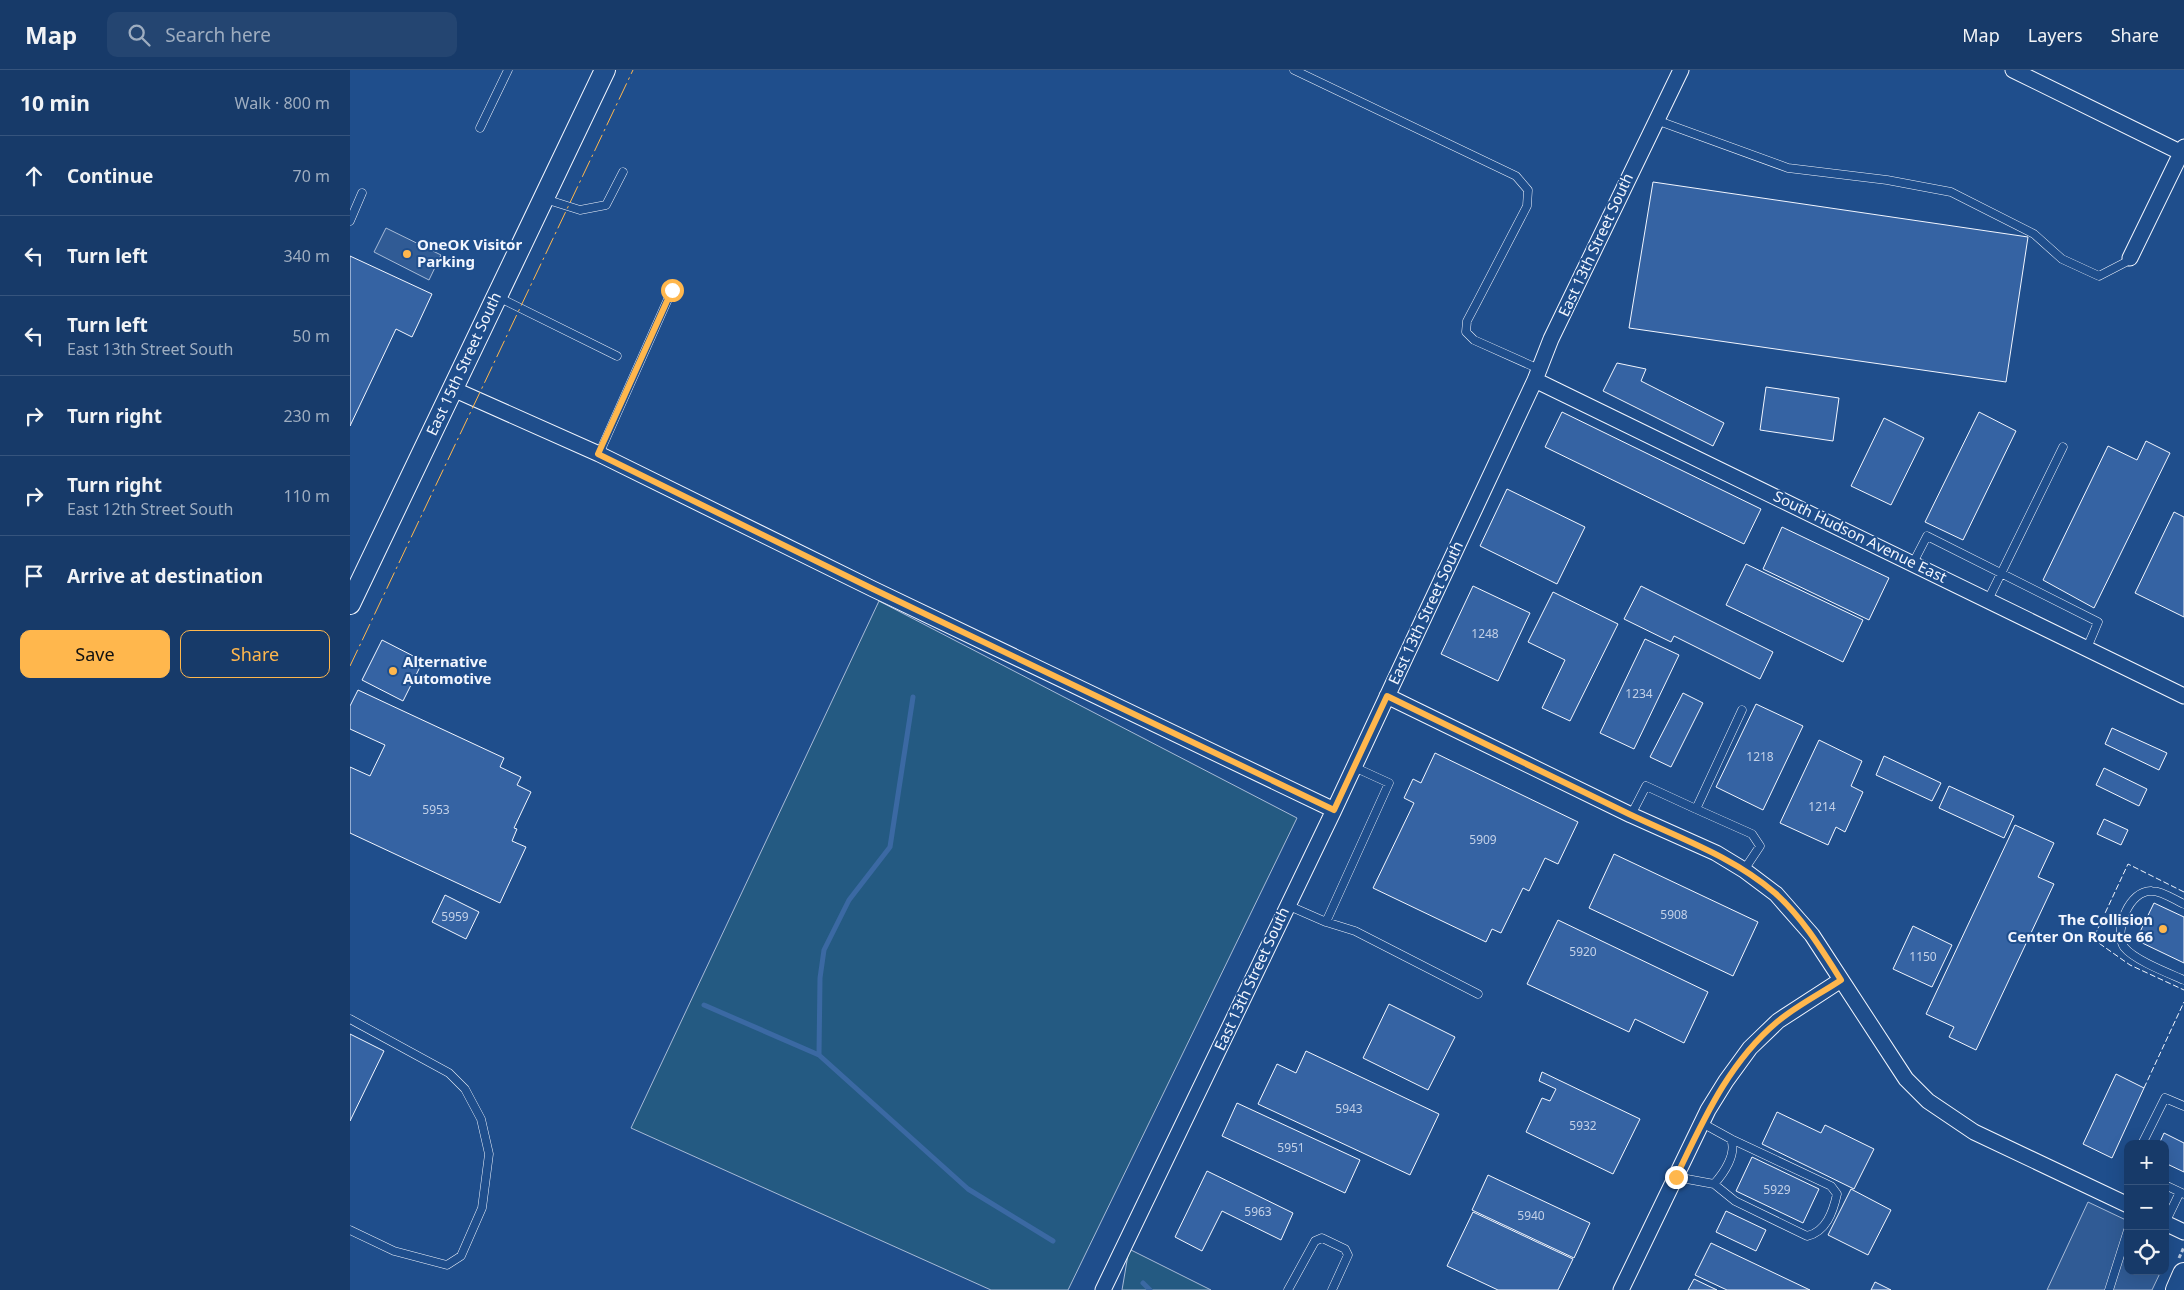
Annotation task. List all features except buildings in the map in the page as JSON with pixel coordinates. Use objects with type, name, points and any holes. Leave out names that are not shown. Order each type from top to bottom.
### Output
[{"type":"main road","name":"East 15th Street South","points":[[350,604],[604,70]]},
{"type":"main road","points":[[2176,1290],[2184,1274]]},
{"type":"street","name":"East 13th Street South","points":[[1103,1290],[1334,810],[1537,375],[1551,339],[1681,70]]},
{"type":"street","points":[[2013,70],[2183,151],[2130,258]]},
{"type":"street","name":"South Hudson Avenue East","points":[[1537,375],[2184,696]]},
{"type":"street","points":[[453,389],[598,454],[873,589],[1334,810]]},
{"type":"street","points":[[1387,696],[1631,815],[1716,853],[1744,870],[1776,894],[1812,935],[1906,1079],[1928,1101],[1974,1132],[2124,1203]]},
{"type":"street","points":[[1622,1290],[1702,1123],[1726,1081],[1750,1048],[1778,1021],[1841,980]]},
{"type":"street","points":[[2169,1225],[2184,1232]]},
{"type":"lane","points":[[480,128],[508,70]]},
{"type":"lane","points":[[1294,70],[1516,176],[1528,190],[1527,206],[1476,304],[1468,321],[1466,332],[1474,340],[1537,375]]},
{"type":"lane","points":[[1656,120],[1788,168],[1888,180],[1951,192],[2034,234],[2062,259],[2099,276],[2130,258]]},
{"type":"lane","points":[[543,199],[580,210],[606,206],[623,172]]},
{"type":"lane","points":[[350,221],[362,193]]},
{"type":"lane","points":[[598,454],[672,290]]},
{"type":"lane","points":[[496,297],[617,356]]},
{"type":"lane","points":[[1988,600],[2063,447]]},
{"type":"lane","points":[[1913,563],[1928,536],[2098,622],[2087,648]]},
{"type":"lane","points":[[1696,809],[1742,710]]},
{"type":"lane","points":[[1326,922],[1389,783],[1354,767]]},
{"type":"lane","points":[[1631,815],[1646,786],[1752,834],[1760,846],[1744,870]]},
{"type":"lane","points":[[2184,904],[2153,890],[2144,892],[2132,901],[2122,920],[2119,935],[2130,954],[2184,980]]},
{"type":"lane","points":[[1287,905],[1326,922],[1355,931],[1478,994]]},
{"type":"lane","points":[[350,1020],[449,1073],[465,1089],[481,1119],[490,1154],[482,1208],[462,1256],[447,1265],[394,1251],[350,1230]]},
{"type":"lane","points":[[2144,1140],[2165,1098],[2184,1106]]},
{"type":"lane","points":[[1676,1177],[1714,1184],[1735,1201],[1807,1236],[1823,1228],[1835,1204],[1837,1194],[1832,1186],[1731,1139],[1702,1123]]},
{"type":"lane","points":[[1714,1184],[1720,1178],[1733,1152],[1731,1139]]},
{"type":"lane","points":[[2169,1187],[2182,1193],[2169,1216]]},
{"type":"lane","points":[[1288,1290],[1314,1241],[1322,1238],[1344,1249],[1348,1255],[1332,1290]]},
{"type":"lane","points":[[2109,1290],[2124,1243]]},
{"type":"shaded area","name":"OneOK Visitor Parking","points":[[386,228],[441,255],[429,280],[374,252]]},
{"type":"shaded area","points":[[879,601],[1297,818],[1068,1290],[991,1290],[631,1128]]},
{"type":"shaded area","points":[[2088,1202],[2124,1219],[2124,1275],[2159,1275],[2152,1290],[2047,1290]]},
{"type":"shaded area","points":[[1129,1249],[1211,1290],[1122,1290]]},
{"type":"waterway","points":[[819,1055],[820,978],[824,950],[849,900],[890,847],[913,697]]},
{"type":"waterway","points":[[704,1005],[819,1055],[968,1189],[1053,1241]]},
{"type":"waterway","points":[[1143,1283],[1150,1290]]},
{"type":"fence","points":[[2184,892],[2128,864],[2093,939],[2130,965],[2184,990]]},
{"type":"fence","points":[[2144,1088],[2184,1002]]},
{"type":"power","points":[[350,666],[633,70]]},
{"type":"place","name":"OneOK Visitor Parking","points":[[407,254]]},
{"type":"place","name":"Alternative Automotive","points":[[393,671]]},
{"type":"place","name":"The Collision Center On Route 66","points":[[2163,929]]},
{"type":"route","points":[[672,290],[598,454],[873,589],[1334,810],[1387,696],[1631,815],[1716,853],[1744,870],[1776,894],[1812,935],[1841,980],[1778,1021],[1750,1048],[1708,1110],[1676,1177]]}]
